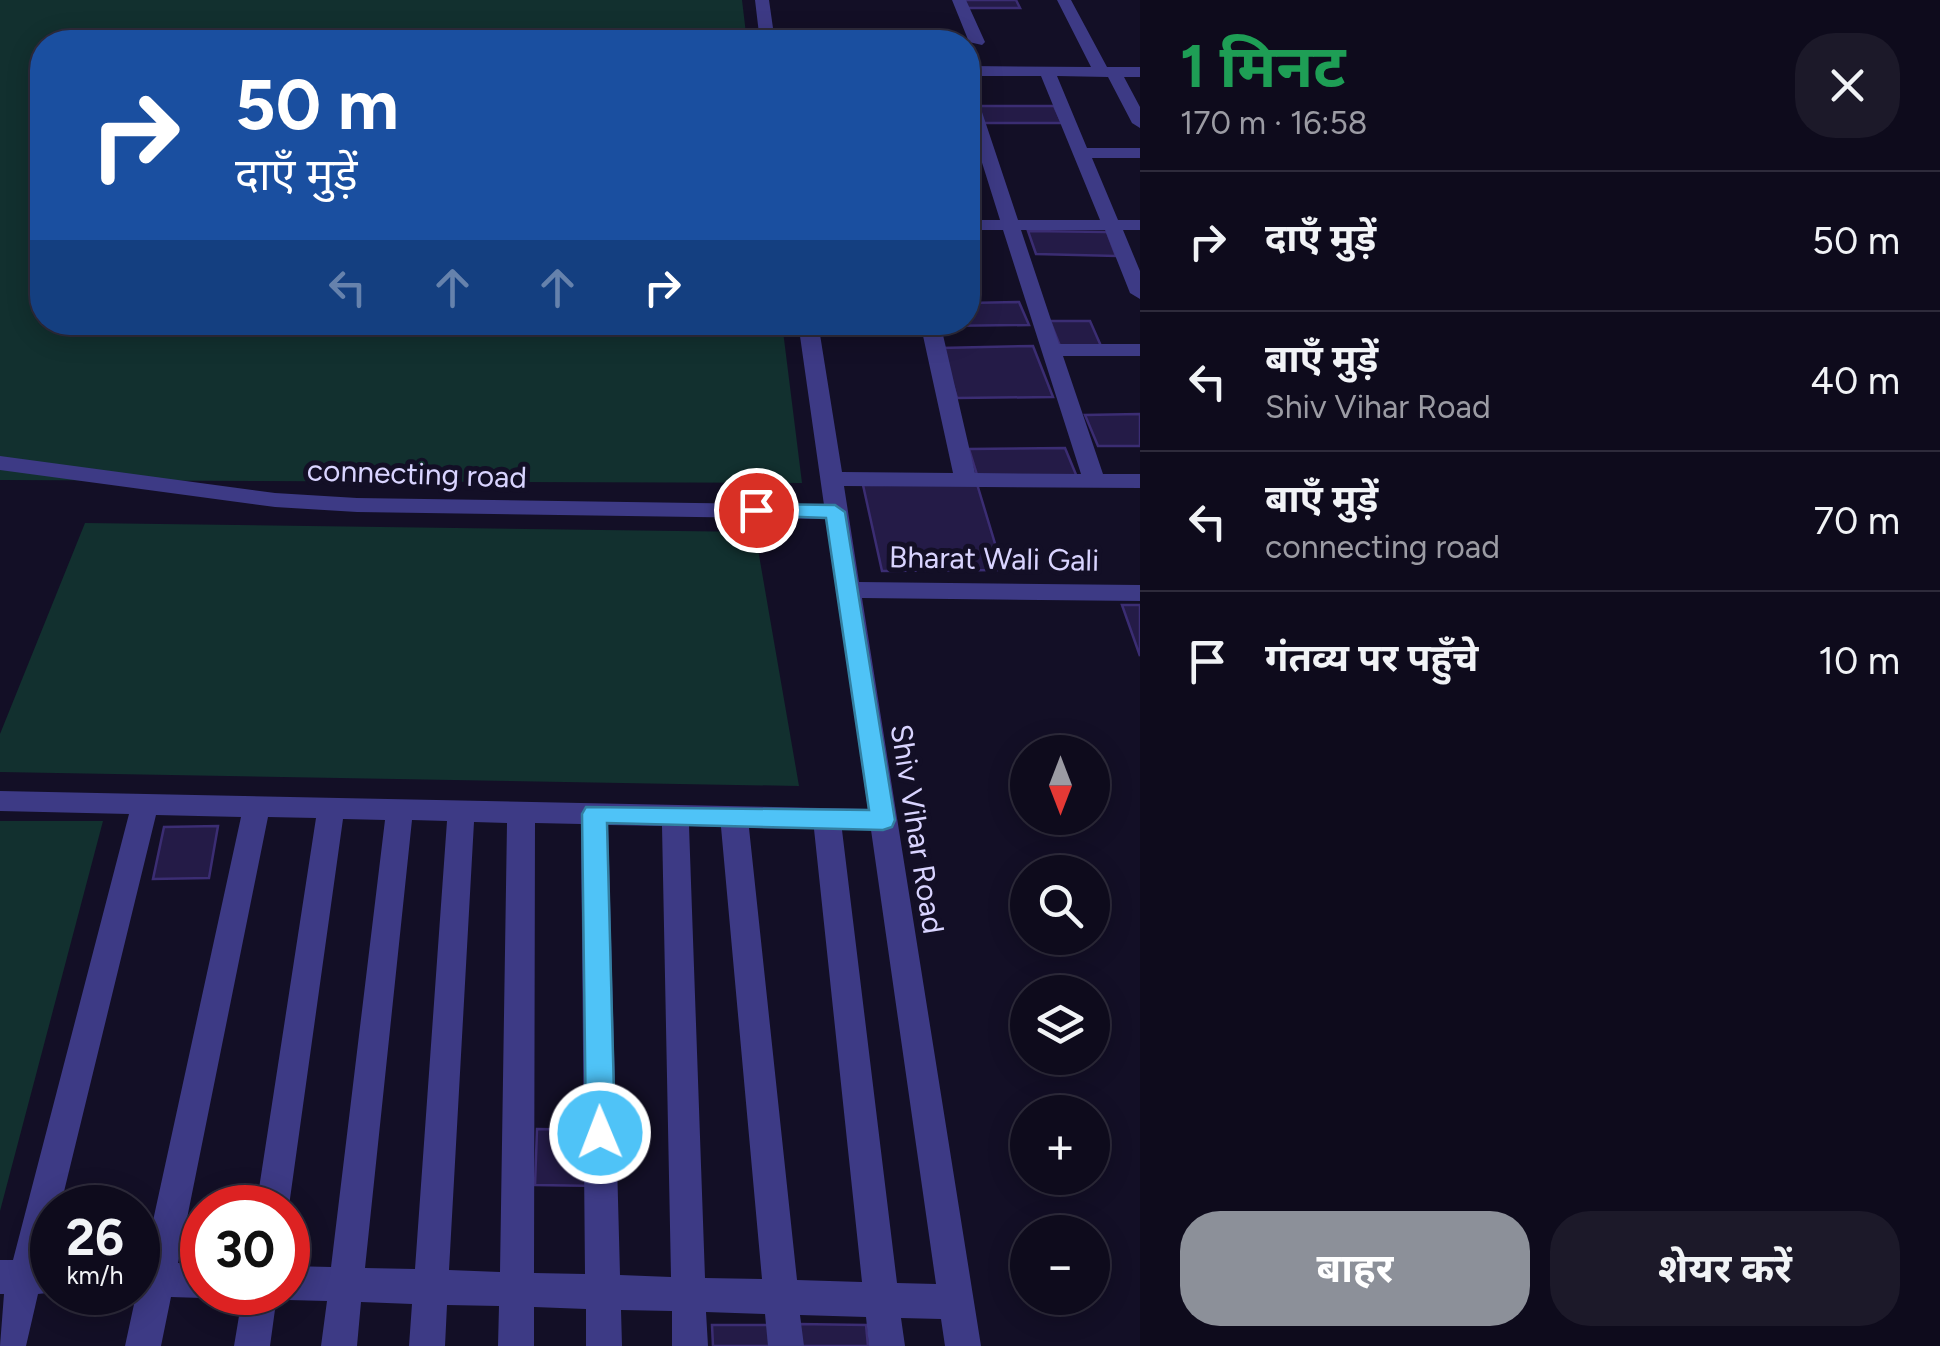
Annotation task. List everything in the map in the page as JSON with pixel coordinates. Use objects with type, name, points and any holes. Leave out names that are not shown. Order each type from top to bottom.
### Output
[{"type":"street","points":[[762,0],[766,30]]},
{"type":"street","points":[[959,0],[971,30]]},
{"type":"street","points":[[1064,0],[1140,123]]},
{"type":"street","points":[[980,72],[1140,72]]},
{"type":"street","points":[[1047,72],[1140,293]]},
{"type":"street","points":[[980,131],[1094,481]]},
{"type":"street","points":[[1082,153],[1140,153]]},
{"type":"street","points":[[980,226],[1140,225]]},
{"type":"street","name":"Shiv Vihar Road","points":[[810,335],[963,1346]]},
{"type":"street","points":[[933,335],[966,480]]},
{"type":"street","points":[[1053,350],[1140,350]]},
{"type":"street","name":"connecting road","points":[[0,463],[274,500],[835,512]]},
{"type":"street","points":[[831,479],[1140,481]]},
{"type":"street","name":"Bharat Wali Gali","points":[[847,590],[1140,593]]},
{"type":"street","points":[[0,802],[883,820]]},
{"type":"street","points":[[8,1346],[146,803]]},
{"type":"street","points":[[160,1223],[257,805]]},
{"type":"street","points":[[276,1185],[331,807]]},
{"type":"street","points":[[339,1346],[400,808]]},
{"type":"street","points":[[427,1346],[461,810]]},
{"type":"street","points":[[516,1346],[520,811]]},
{"type":"street","points":[[594,814],[604,1346]]},
{"type":"street","points":[[675,815],[690,1346]]},
{"type":"street","points":[[734,817],[786,1346]]},
{"type":"street","points":[[827,819],[887,1346]]},
{"type":"street","points":[[310,1284],[956,1302]]},
{"type":"street","points":[[143,1346],[145,1315]]},
{"type":"street","points":[[252,1346],[257,1315]]},
{"type":"green space","points":[[0,0],[742,0],[746,30],[30,30],[30,335],[784,335],[802,483],[0,480]]},
{"type":"green space","points":[[85,523],[755,532],[799,786],[0,772],[0,734]]},
{"type":"green space","points":[[0,821],[103,821],[0,1211]]},
{"type":"building","points":[[964,0],[1016,0],[1020,8],[968,8]]},
{"type":"building","points":[[980,106],[1054,106],[1062,123],[984,123]]},
{"type":"building","points":[[1028,231],[1107,232],[1116,256],[1036,254]]},
{"type":"building","points":[[1019,302],[1029,325],[980,326],[980,303]]},
{"type":"building","points":[[1050,321],[1090,321],[1101,346],[1060,346]]},
{"type":"building","points":[[1033,346],[1053,397],[957,398],[941,348]]},
{"type":"building","points":[[1140,414],[1140,446],[1098,446],[1085,415]]},
{"type":"building","points":[[1065,448],[1077,477],[978,478],[969,449]]},
{"type":"building","points":[[977,484],[1003,570],[882,571],[863,485]]},
{"type":"building","points":[[1122,605],[1140,605],[1140,656]]},
{"type":"building","points":[[218,826],[209,878],[153,879],[164,827]]},
{"type":"building","points":[[537,1129],[600,1130],[600,1186],[535,1185]]},
{"type":"building","points":[[798,1324],[866,1325],[868,1346],[800,1346]]},
{"type":"building","points":[[712,1325],[774,1325],[776,1346],[713,1346]]},
{"type":"route","points":[[600,1133],[594,814],[883,820],[835,512],[756,510]]}]
